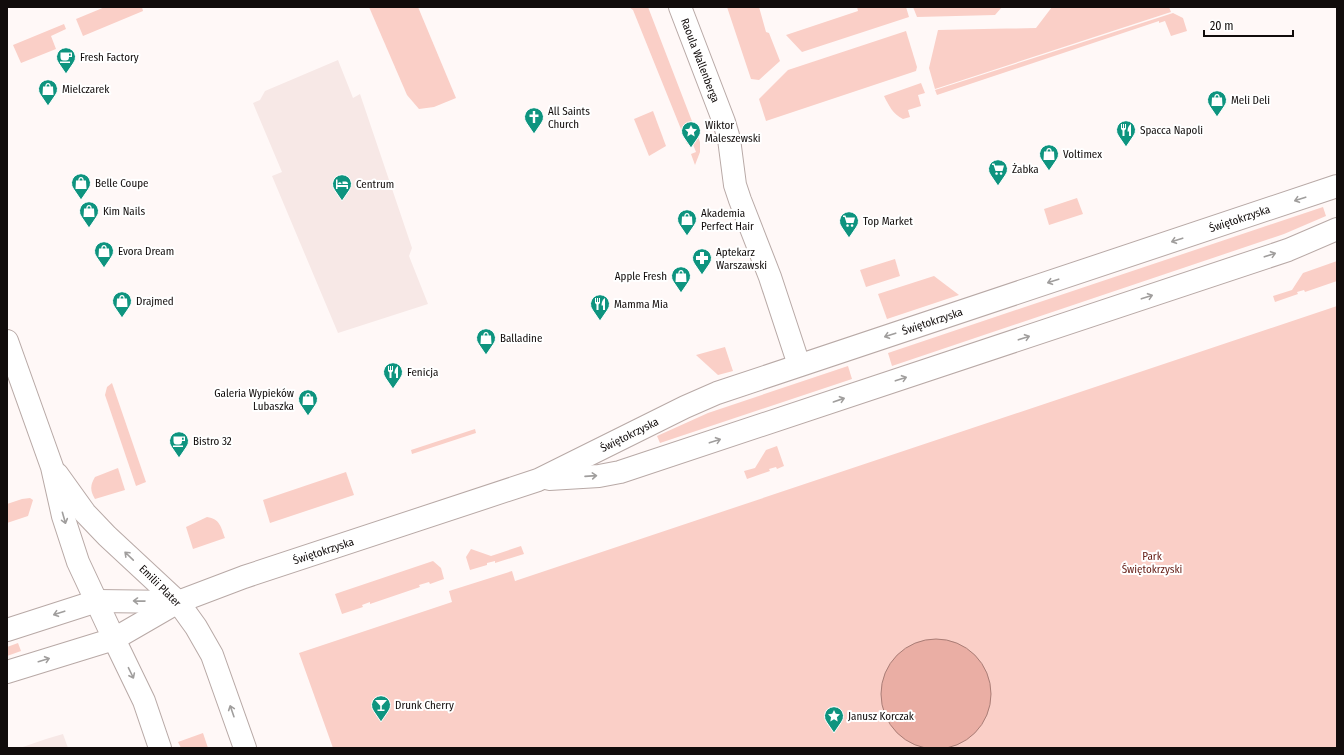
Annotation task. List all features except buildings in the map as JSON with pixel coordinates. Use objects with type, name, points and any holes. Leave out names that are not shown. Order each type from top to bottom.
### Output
[{"type":"street","name":"Raoula Wallenberga","points":[[680,7],[724,122],[729,140],[734,179],[740,200],[770,277],[799,365]]},
{"type":"street","name":"Świętokrzyska","points":[[7,672],[114,638],[178,602],[277,566],[538,480],[685,407],[717,393],[1337,186]]},
{"type":"street","name":"Świętokrzyska","points":[[538,480],[599,476],[620,472],[1288,250],[1337,229]]},
{"type":"street","name":"Emilii Plater","points":[[7,341],[52,467],[66,528],[78,562],[144,701],[160,748]]},
{"type":"street","name":"Emilii Plater","points":[[52,467],[85,513],[107,536],[178,602],[196,627],[212,655],[245,748]]},
{"type":"street","name":"Świętokrzyska","points":[[7,630],[97,601],[178,602]]},
{"type":"shaded area","points":[[338,60],[353,98],[360,94],[412,248],[409,256],[428,304],[338,333],[272,176],[282,172],[253,103],[260,100],[265,91]]},
{"type":"shaded area","points":[[936,639],[957,643],[967,648],[975,655],[982,663],[987,673],[991,694],[987,715],[982,725],[975,733],[967,740],[957,745],[936,749],[915,745],[905,740],[897,733],[890,725],[885,715],[881,694],[885,673],[890,663],[897,655],[905,648],[915,643]]},
{"type":"shaded area","points":[[63,734],[68,748],[20,748],[46,739]]},
{"type":"green space","points":[[105,7],[142,7],[143,11],[83,36],[76,19]]},
{"type":"green space","points":[[369,7],[418,7],[456,98],[434,107],[419,109],[407,95]]},
{"type":"green space","points":[[629,7],[648,7],[700,142],[700,152],[695,165],[691,154],[696,152],[692,142],[687,144],[633,10]]},
{"type":"green space","points":[[727,7],[759,7],[766,32],[769,33],[780,61],[759,80],[751,79]]},
{"type":"green space","points":[[857,7],[906,7],[909,17],[802,52],[786,35],[858,11]]},
{"type":"green space","points":[[913,7],[1002,7],[995,15],[917,17]]},
{"type":"green space","points":[[1052,7],[1169,7],[1171,12],[935,89],[929,68],[938,30],[1036,28]]},
{"type":"green space","points":[[1173,13],[1183,18],[1187,31],[1171,36],[1165,21],[1159,23],[1159,21],[937,95],[935,90]]},
{"type":"green space","points":[[64,24],[66,29],[51,36],[56,49],[21,63],[13,45]]},
{"type":"green space","points":[[906,31],[917,67],[916,71],[766,121],[759,99],[788,70]]},
{"type":"green space","points":[[921,83],[925,93],[918,95],[921,106],[908,110],[910,117],[903,119],[894,112],[884,96]]},
{"type":"green space","points":[[653,111],[666,146],[649,156],[634,119]]},
{"type":"green space","points":[[1077,198],[1083,214],[1049,225],[1044,209]]},
{"type":"green space","points":[[1323,207],[1326,216],[1284,234],[892,366],[888,353]]},
{"type":"green space","points":[[895,259],[900,276],[866,287],[860,270]]},
{"type":"green space","points":[[1337,261],[1337,281],[1305,292],[1304,290],[1297,292],[1298,294],[1275,302],[1273,296],[1292,290],[1303,273]]},
{"type":"green space","points":[[934,276],[959,295],[887,319],[878,294]]},
{"type":"green space","name":"Park Świętokrzyski","points":[[1337,306],[1337,748],[333,748],[299,653],[452,602],[449,591],[512,571],[515,581]]},
{"type":"green space","points":[[725,347],[733,371],[718,375],[696,355]]},
{"type":"green space","points":[[848,366],[852,379],[660,443],[657,436],[708,413]]},
{"type":"green space","points":[[112,383],[146,482],[136,486],[105,395],[107,387]]},
{"type":"green space","points":[[475,429],[476,433],[412,454],[411,450]]},
{"type":"green space","points":[[777,446],[784,466],[777,469],[776,467],[769,469],[770,471],[747,479],[744,471],[755,468],[766,450]]},
{"type":"green space","points":[[118,468],[125,490],[95,499],[91,488],[95,477]]},
{"type":"green space","points":[[346,472],[354,495],[270,523],[263,500]]},
{"type":"green space","points":[[30,498],[33,500],[28,516],[7,523],[7,504]]},
{"type":"green space","points":[[207,517],[217,522],[221,527],[225,538],[193,549],[186,527]]},
{"type":"green space","points":[[521,546],[524,554],[495,563],[495,561],[487,563],[487,565],[470,570],[466,557],[471,549],[491,556]]},
{"type":"green space","points":[[433,561],[441,568],[444,579],[430,584],[429,582],[419,585],[420,587],[370,604],[370,602],[362,605],[363,607],[342,614],[335,594]]},
{"type":"green space","points":[[18,643],[21,651],[7,656],[7,647]]},
{"type":"green space","points":[[203,733],[208,748],[181,748],[178,742]]},
{"type":"place","name":"Fresh Factory","points":[[66,74]]},
{"type":"place","name":"Mielczarek","points":[[48,106]]},
{"type":"place","name":"Meli Deli","points":[[1217,117]]},
{"type":"place","name":"All Saints Church","points":[[534,134]]},
{"type":"place","name":"Spacca Napoli","points":[[1126,147]]},
{"type":"place","name":"Wiktor Maleszewski","points":[[691,148]]},
{"type":"place","name":"Voltimex","points":[[1049,171]]},
{"type":"place","name":"Żabka","points":[[998,186]]},
{"type":"place","name":"Belle Coupe","points":[[81,200]]},
{"type":"place","name":"Centrum","points":[[342,201]]},
{"type":"place","name":"Kim Nails","points":[[89,228]]},
{"type":"place","name":"Akademia Perfect Hair","points":[[687,236]]},
{"type":"place","name":"Top Market","points":[[849,238]]},
{"type":"place","name":"Evora Dream","points":[[104,268]]},
{"type":"place","name":"Aptekarz Warszawski","points":[[702,275]]},
{"type":"place","name":"Apple Fresh","points":[[681,293]]},
{"type":"place","name":"Drajmed","points":[[122,318]]},
{"type":"place","name":"Mamma Mia","points":[[600,321]]},
{"type":"place","name":"Balladine","points":[[486,355]]},
{"type":"place","name":"Fenicja","points":[[393,389]]},
{"type":"place","name":"Galeria Wypieków Lubaszka","points":[[308,416]]},
{"type":"place","name":"Bistro 32","points":[[179,458]]},
{"type":"place","name":"Drunk Cherry","points":[[381,722]]},
{"type":"place","name":"Janusz Korczak","points":[[834,733]]}]
